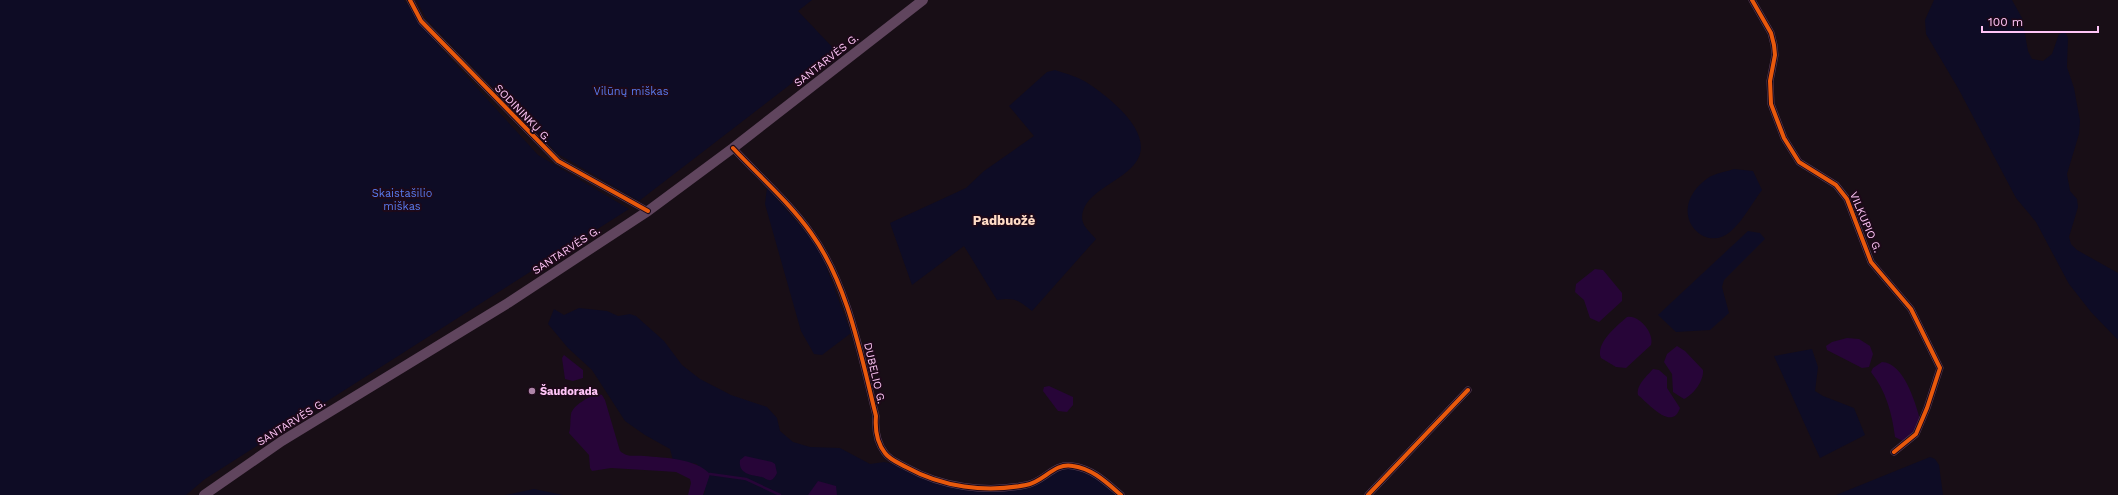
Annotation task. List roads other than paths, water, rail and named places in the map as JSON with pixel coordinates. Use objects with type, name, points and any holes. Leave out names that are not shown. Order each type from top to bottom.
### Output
[{"type":"main road","name":"SANTARVĖS G.","points":[[204,495],[282,441],[508,303],[648,211],[733,148],[923,0]]},
{"type":"street","name":"SODININKŲ G.","points":[[410,0],[421,21],[558,161],[648,211]]},
{"type":"street","name":"VILKUPIO G.","points":[[1752,0],[1770,33],[1774,45],[1775,55],[1770,81],[1771,104],[1784,138],[1799,162],[1836,185],[1847,199],[1871,262],[1911,309],[1940,368],[1927,408],[1916,434],[1894,452]]},
{"type":"street","name":"DUBELIO G.","points":[[733,148],[802,221],[823,253],[839,285],[857,337],[876,416],[876,429],[885,453],[906,467],[933,479],[974,488],[1028,485],[1059,466],[1072,465],[1097,474],[1121,495]]},
{"type":"street","points":[[1368,495],[1468,390]]},
{"type":"waterway","points":[[710,474],[746,479],[780,495]]},
{"type":"place","name":"Šaudorada","points":[[532,391]]},
{"type":"district","name":"Padbuožė","points":[[1004,220]]},
{"type":"park label","name":"Vilūnų miškas","points":[[631,91]]},
{"type":"park label","name":"Skaistašilio miškas","points":[[402,199]]}]
